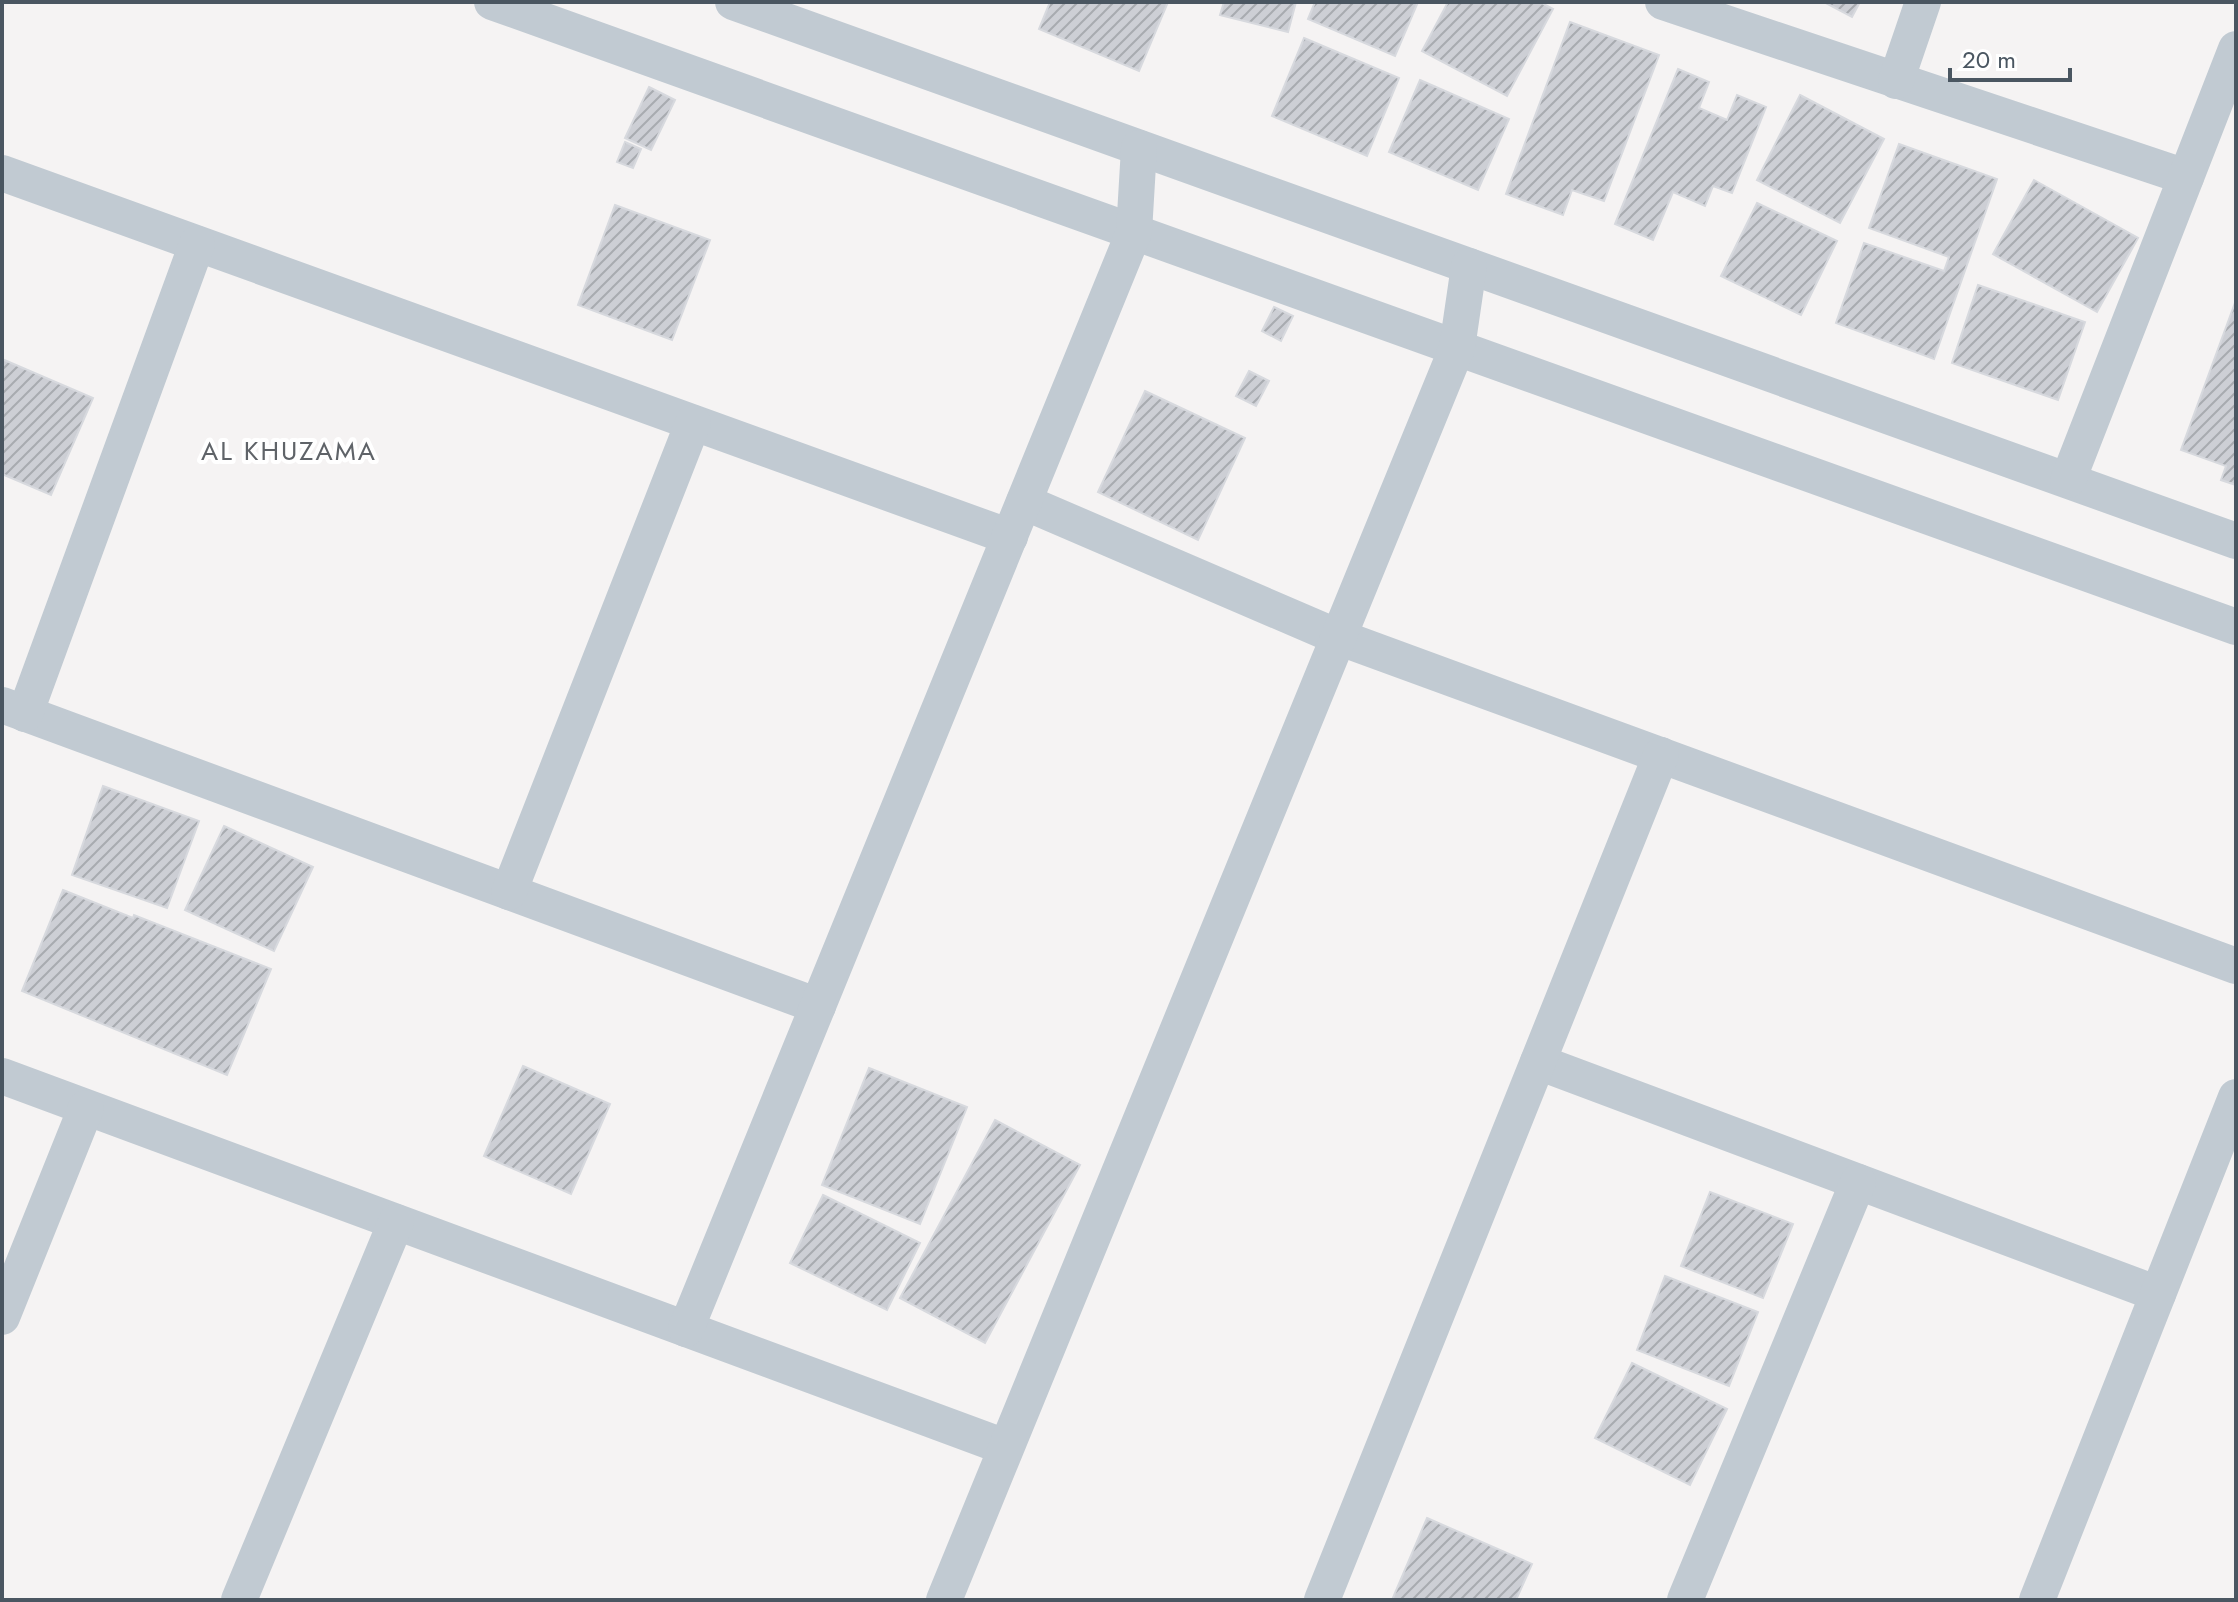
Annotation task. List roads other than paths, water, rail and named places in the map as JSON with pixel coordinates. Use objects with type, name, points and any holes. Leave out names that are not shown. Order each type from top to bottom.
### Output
[{"type":"street","points":[[492,2],[2236,627]]},
{"type":"street","points":[[733,2],[2236,541]]},
{"type":"street","points":[[1663,2],[2186,177]]},
{"type":"street","points":[[1896,81],[1923,2]]},
{"type":"street","points":[[2068,480],[2236,49]]},
{"type":"street","points":[[686,1329],[1134,232],[1139,148]]},
{"type":"street","points":[[2,173],[1010,537]]},
{"type":"street","points":[[197,244],[14,710],[818,1006]]},
{"type":"street","points":[[944,1600],[1457,348],[1469,266]]},
{"type":"street","points":[[509,892],[693,423]]},
{"type":"street","points":[[1024,502],[1338,637],[2236,966]]},
{"type":"street","points":[[1322,1600],[1661,755]]},
{"type":"street","points":[[1538,1062],[2158,1294]]},
{"type":"street","points":[[2,1076],[1005,1447]]},
{"type":"street","points":[[2037,1600],[2236,1097]]},
{"type":"street","points":[[2,1317],[86,1108]]},
{"type":"street","points":[[1685,1600],[1858,1182]]},
{"type":"street","points":[[239,1600],[396,1222]]},
{"type":"district","name":"AL KHUZAMA","points":[[289,451]]}]
